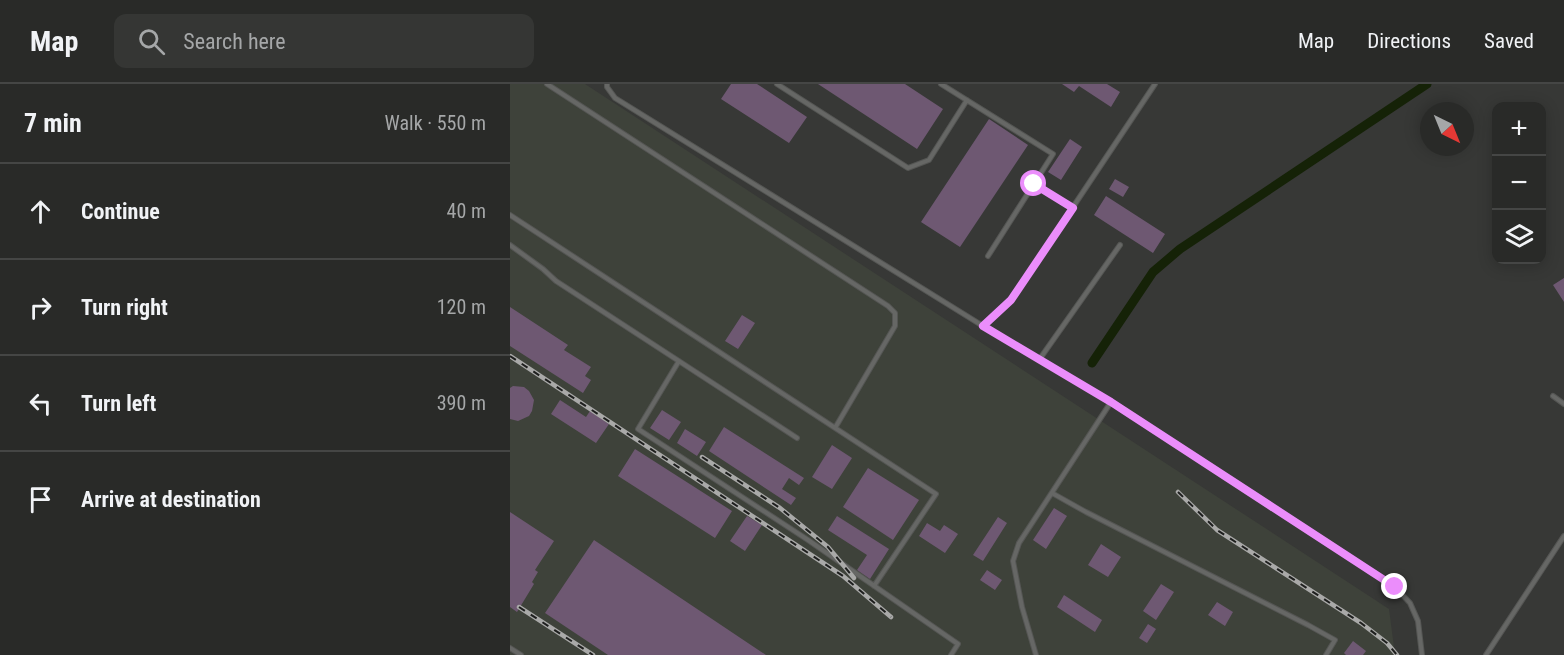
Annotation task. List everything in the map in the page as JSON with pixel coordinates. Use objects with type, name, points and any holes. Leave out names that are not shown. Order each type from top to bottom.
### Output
[{"type":"lane","points":[[547,84],[878,299],[895,313],[895,326],[835,428]]},
{"type":"lane","points":[[607,84],[615,98],[983,326],[1111,402],[1395,587],[1410,603],[1418,621],[1422,655]]},
{"type":"lane","points":[[777,84],[908,168],[929,160],[967,100]]},
{"type":"lane","points":[[941,84],[1053,154],[988,256]]},
{"type":"lane","points":[[983,326],[1011,300],[1155,84]]},
{"type":"lane","points":[[1034,184],[1073,208]]},
{"type":"lane","points":[[510,215],[936,494],[874,586]]},
{"type":"lane","points":[[510,245],[556,281],[797,438]]},
{"type":"lane","points":[[1039,360],[1120,245]]},
{"type":"lane","points":[[680,361],[638,429],[798,534],[958,644],[951,655]]},
{"type":"lane","points":[[1553,396],[1564,404]]},
{"type":"lane","points":[[1036,655],[1022,608],[1013,561],[1019,543],[1111,402]]},
{"type":"lane","points":[[1052,493],[1335,640],[1326,655]]},
{"type":"lane","points":[[1486,655],[1564,536]]},
{"type":"lane","points":[[510,648],[521,655]]},
{"type":"shaded area","points":[[510,84],[585,84],[1389,609],[1395,655],[510,655]]},
{"type":"building","points":[[731,84],[757,84],[807,117],[789,143],[721,99]]},
{"type":"building","points":[[818,84],[905,84],[943,109],[917,149]]},
{"type":"building","points":[[1062,84],[1107,84],[1120,92],[1111,107],[1079,86],[1074,92]]},
{"type":"building","points":[[989,119],[1028,145],[960,247],[921,222]]},
{"type":"building","points":[[1070,139],[1082,147],[1061,180],[1048,172]]},
{"type":"building","points":[[1115,179],[1129,187],[1123,197],[1109,189]]},
{"type":"building","points":[[1106,196],[1165,234],[1153,253],[1094,215]]},
{"type":"building","points":[[1564,278],[1564,302],[1553,285]]},
{"type":"building","points":[[510,307],[568,345],[564,350],[591,367],[585,376],[591,380],[583,393],[510,346]]},
{"type":"building","points":[[742,315],[755,323],[738,349],[725,341]]},
{"type":"building","points":[[524,387],[534,400],[529,416],[518,421],[510,419],[510,388]]},
{"type":"building","points":[[560,400],[586,417],[590,411],[609,424],[596,443],[551,414]]},
{"type":"building","points":[[662,410],[681,422],[669,440],[650,428]]},
{"type":"building","points":[[724,427],[804,478],[799,485],[789,478],[782,489],[796,498],[791,505],[709,451]]},
{"type":"building","points":[[685,429],[706,442],[697,456],[677,443]]},
{"type":"building","points":[[832,445],[852,458],[832,489],[812,477]]},
{"type":"building","points":[[635,449],[732,511],[715,538],[618,476]]},
{"type":"building","points":[[868,468],[919,500],[893,540],[843,507]]},
{"type":"building","points":[[1054,508],[1067,516],[1046,549],[1033,540]]},
{"type":"building","points":[[510,512],[554,541],[535,570],[538,572],[532,582],[534,584],[517,612],[510,607]]},
{"type":"building","points":[[747,516],[762,525],[745,551],[730,541]]},
{"type":"building","points":[[837,516],[889,549],[870,579],[857,570],[867,555],[828,530]]},
{"type":"building","points":[[998,517],[1007,523],[983,561],[973,555]]},
{"type":"building","points":[[927,523],[940,531],[944,525],[958,534],[945,553],[919,536]]},
{"type":"building","points":[[594,540],[766,655],[608,655],[545,613]]},
{"type":"building","points":[[1101,544],[1121,557],[1108,577],[1088,565]]},
{"type":"building","points":[[987,570],[1002,580],[995,590],[980,580]]},
{"type":"building","points":[[1161,584],[1174,592],[1156,620],[1143,611]]},
{"type":"building","points":[[1064,595],[1102,620],[1095,632],[1057,607]]},
{"type":"building","points":[[1217,602],[1233,612],[1225,626],[1208,615]]},
{"type":"building","points":[[1148,624],[1156,629],[1147,643],[1139,638]]},
{"type":"building","points":[[1353,641],[1366,651],[1363,655],[1344,653]]},
{"type":"waterway","points":[[1092,363],[1153,272],[1180,249],[1427,84]]},
{"type":"railway","points":[[510,356],[843,576],[891,617]]},
{"type":"railway","points":[[702,457],[780,508],[828,547],[854,578]]},
{"type":"railway","points":[[1178,492],[1217,530],[1361,623],[1387,643],[1397,655]]},
{"type":"railway","points":[[519,607],[593,655]]},
{"type":"route","points":[[1034,184],[1073,208],[1011,300],[983,326],[1111,402],[1395,587]]}]
